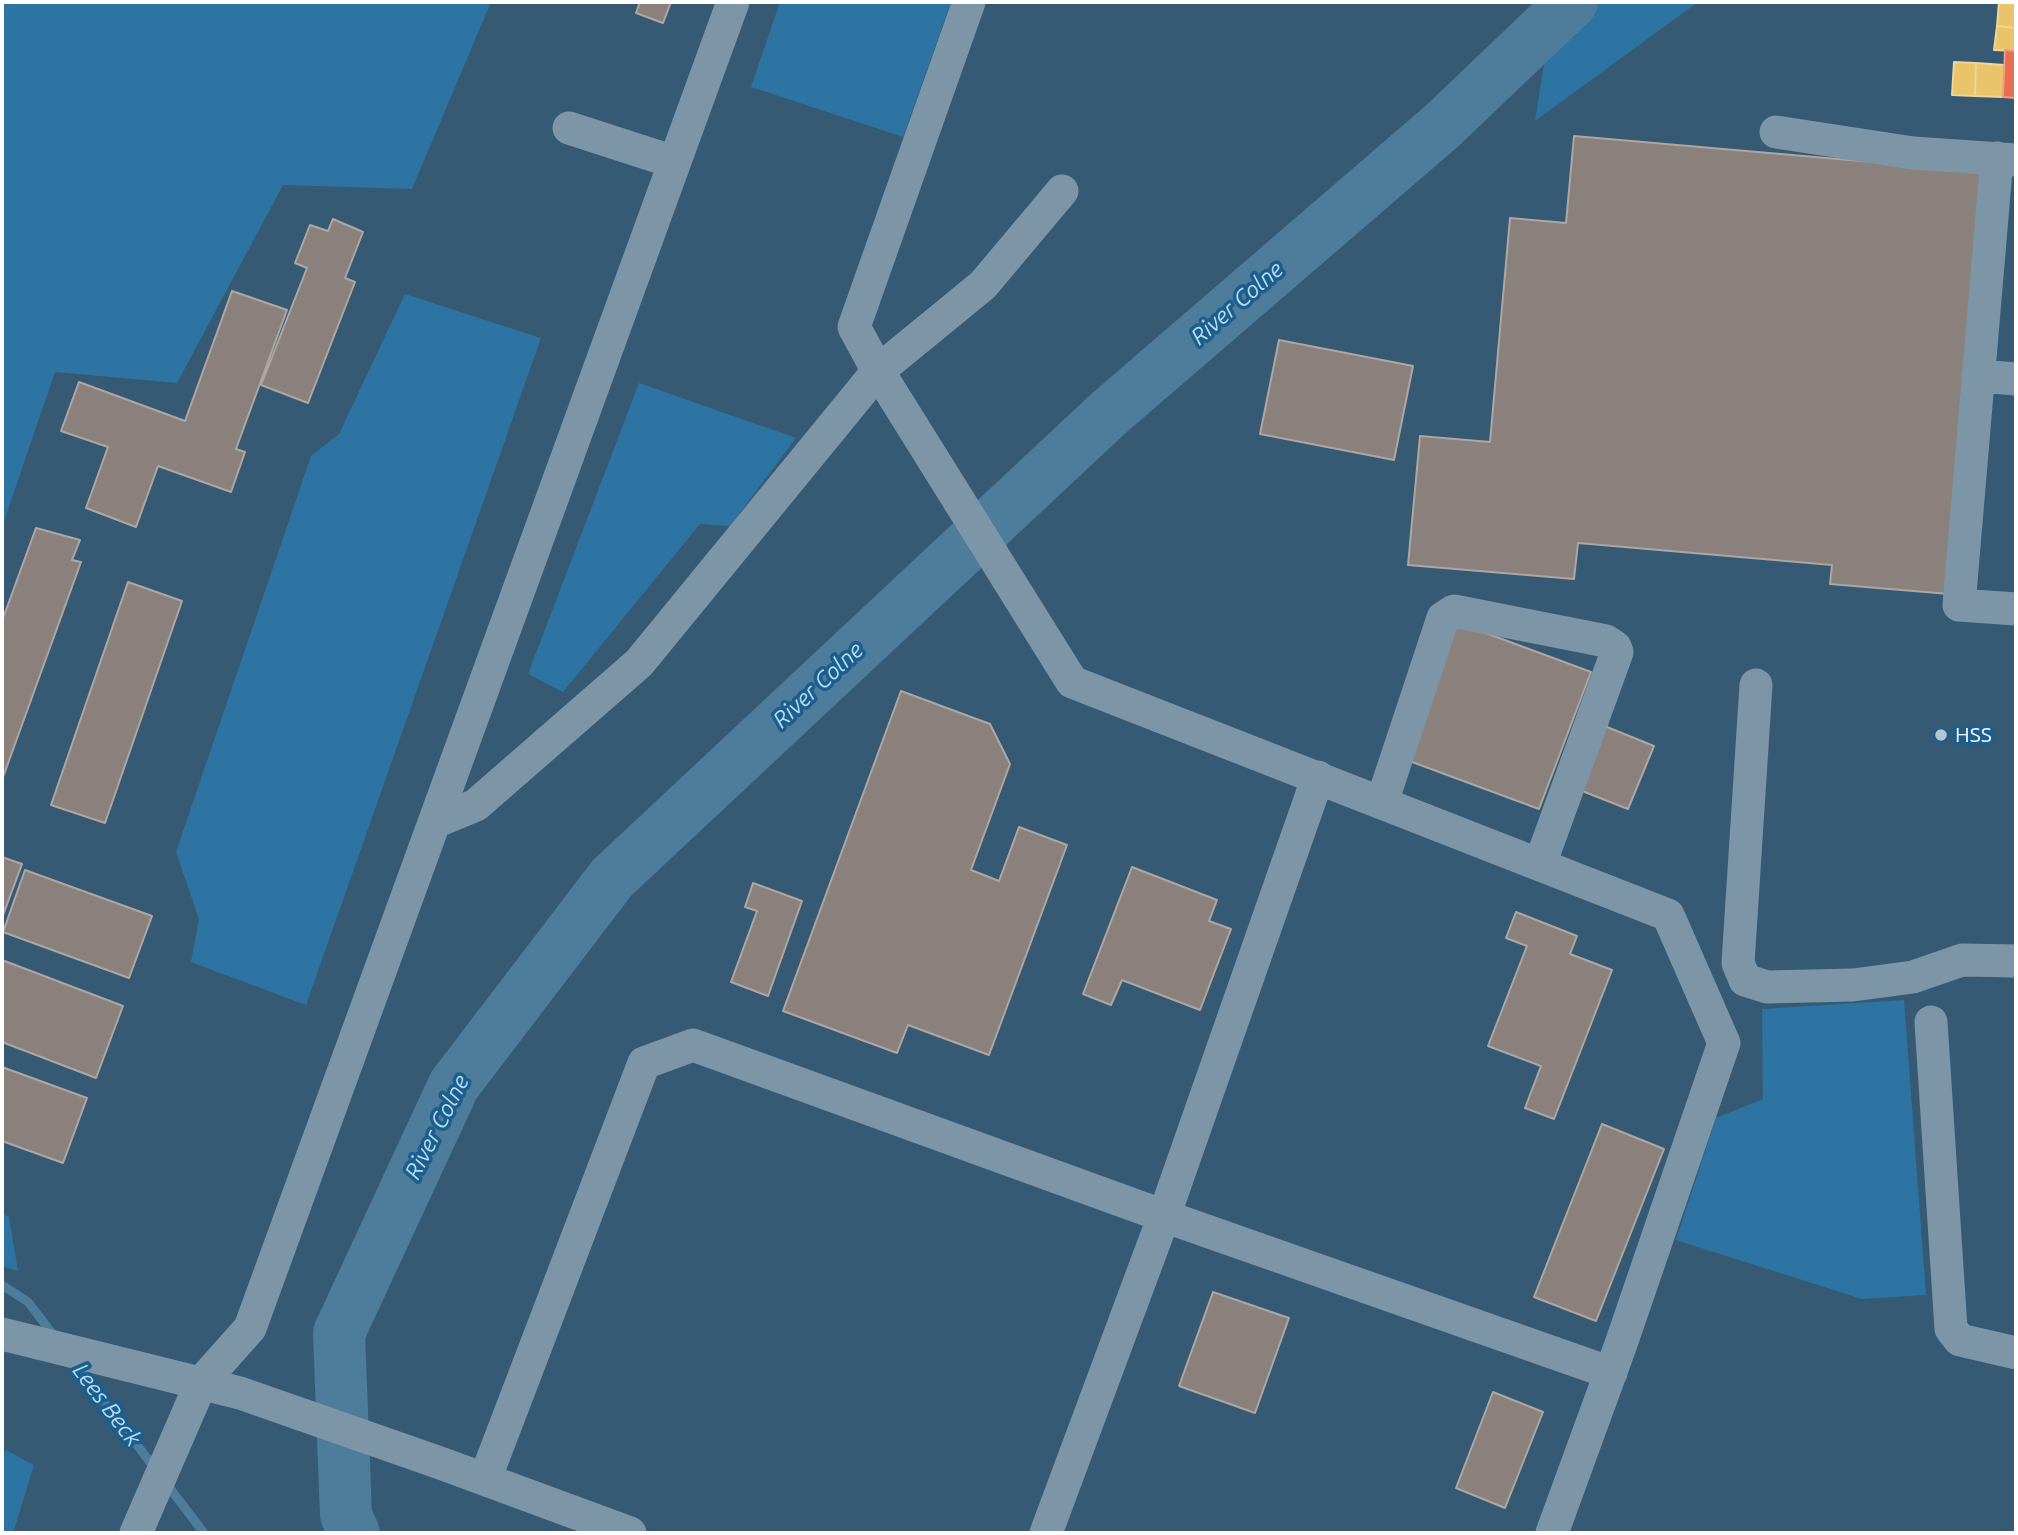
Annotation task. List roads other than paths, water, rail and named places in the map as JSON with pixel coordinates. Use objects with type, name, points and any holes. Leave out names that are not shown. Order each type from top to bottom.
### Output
[{"type":"lane","points":[[136,1533],[201,1383],[250,1328],[733,2]]},
{"type":"lane","points":[[969,2],[853,327],[1072,682],[1668,915],[1724,1043],[1611,1373],[1552,1533]]},
{"type":"lane","points":[[569,128],[674,162]]},
{"type":"lane","points":[[1776,132],[1913,153],[2007,159],[1978,376],[1959,605],[2016,610]]},
{"type":"lane","points":[[435,822],[476,805],[639,663],[878,371],[984,285],[1062,191]]},
{"type":"lane","points":[[1978,376],[2016,379]]},
{"type":"lane","points":[[1382,802],[1443,618],[1448,613],[1454,611],[1606,641],[1615,647],[1617,652],[1540,864]]},
{"type":"lane","points":[[1756,685],[1738,963],[1745,980],[1767,987],[1853,985],[1913,977],[1962,960],[2016,961]]},
{"type":"lane","points":[[1046,1533],[1164,1216],[1318,777]]},
{"type":"lane","points":[[1931,1022],[1951,1329],[1960,1340],[2016,1353]]},
{"type":"lane","points":[[485,1479],[644,1063],[693,1045],[1164,1216],[1611,1373]]},
{"type":"lane","points":[[2,1334],[240,1393],[630,1533]]},
{"type":"waterway","name":"River Colne","points":[[354,1533],[346,1515],[339,1333],[454,1085],[612,878],[1109,413],[1442,126],[1572,2]]},
{"type":"waterway","name":"Lees Beck","points":[[2,1285],[28,1302],[55,1337]]},
{"type":"waterway","name":"Lees Beck","points":[[74,1362],[156,1470]]},
{"type":"waterway","name":"Lees Beck","points":[[165,1482],[204,1533]]},
{"type":"place","name":"HSS","points":[[1941,735]]}]
